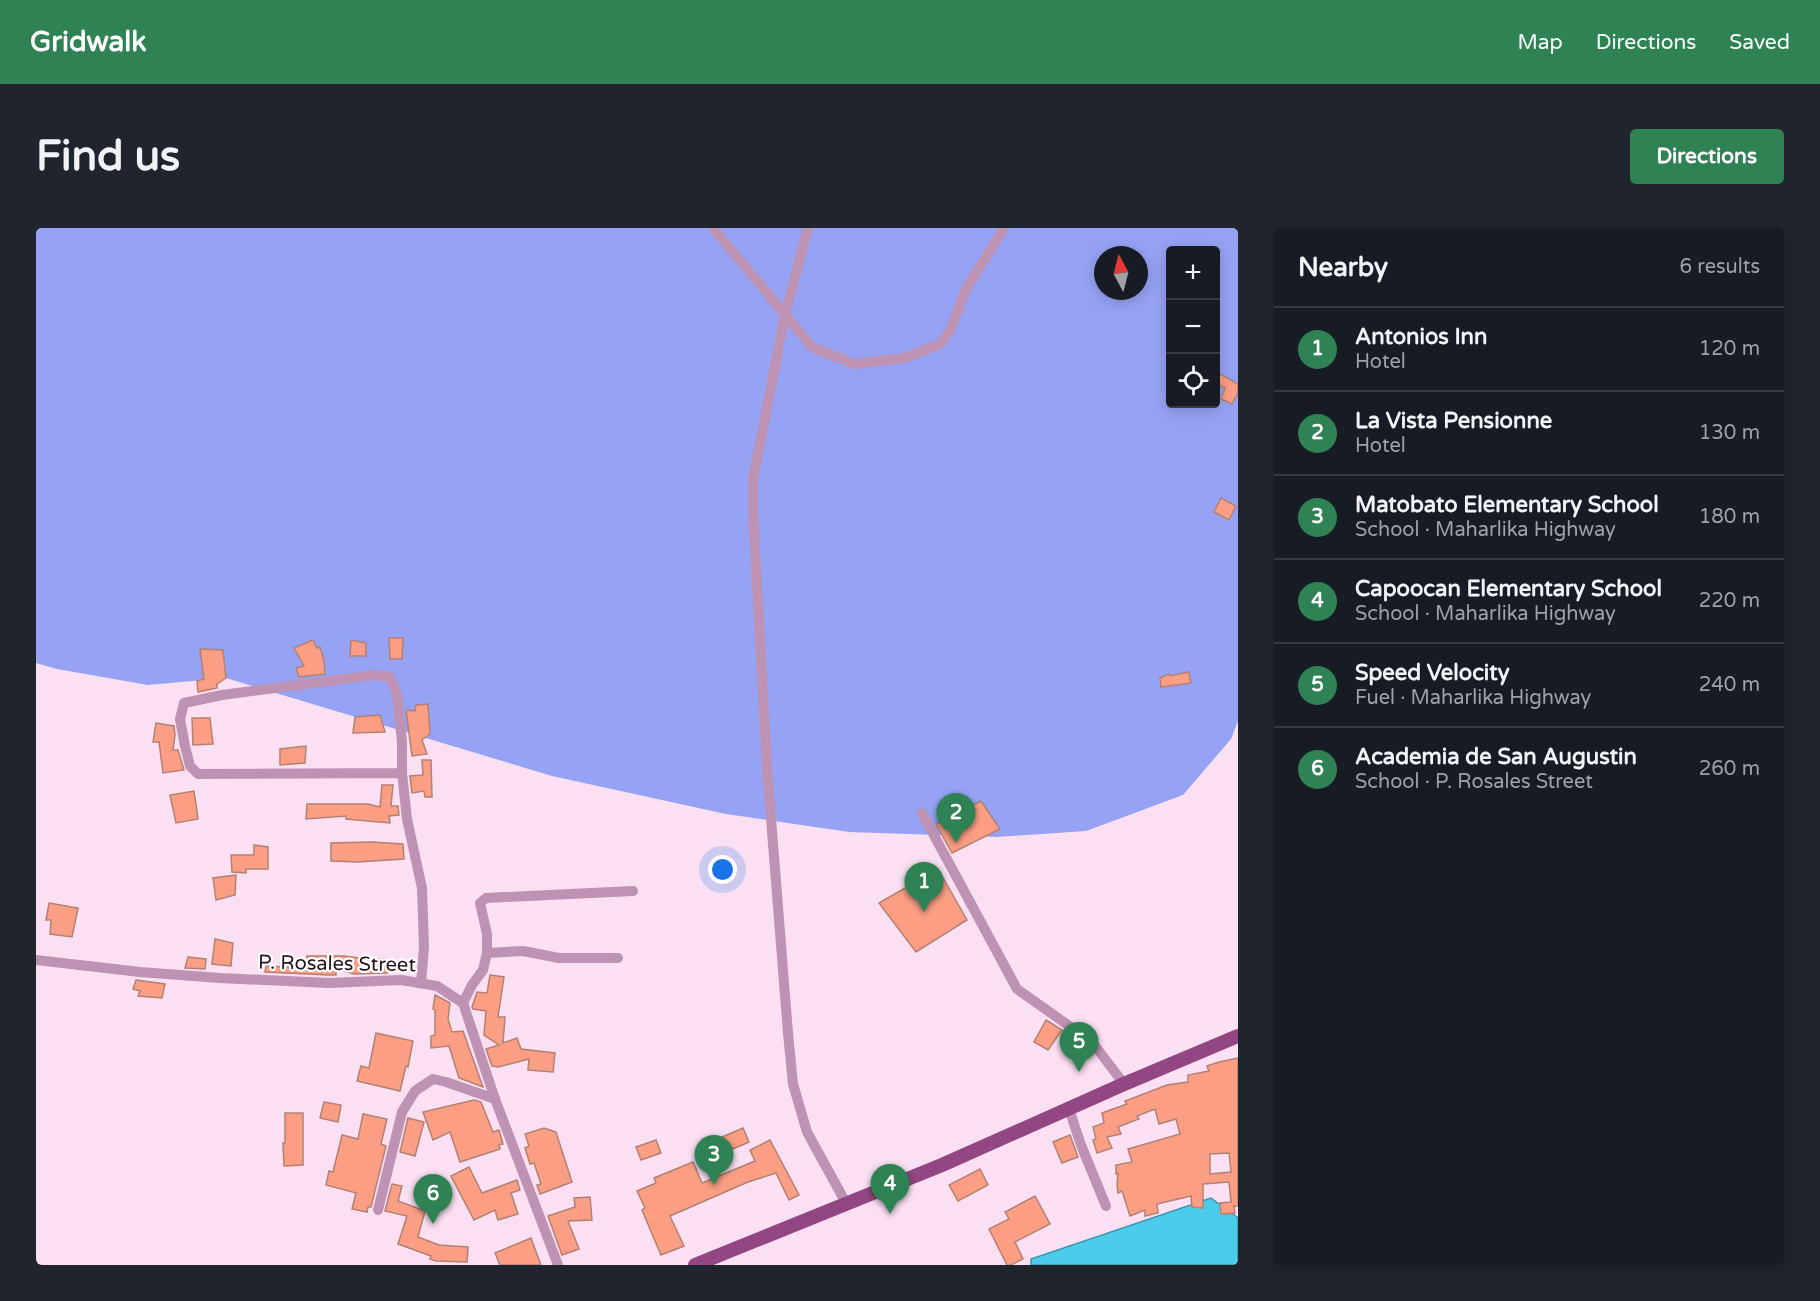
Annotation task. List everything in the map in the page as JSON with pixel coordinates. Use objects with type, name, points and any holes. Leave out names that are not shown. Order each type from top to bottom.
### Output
[{"type":"main road","points":[[695,1265],[942,1165],[1238,1036]]},
{"type":"street","points":[[713,228],[812,347],[854,364],[904,358],[940,344],[950,331],[966,289],[1004,228]]},
{"type":"street","points":[[808,228],[785,315],[753,479],[757,604],[767,768],[793,1084],[807,1132],[846,1203]]},
{"type":"street","points":[[402,773],[198,774],[190,766],[185,746],[180,719],[184,703],[222,695],[375,675],[390,677],[397,694],[407,819],[422,888],[424,947],[421,983]]},
{"type":"street","points":[[922,813],[1017,988],[1092,1042],[1124,1084]]},
{"type":"street","points":[[558,1265],[495,1099],[463,1003],[483,970],[487,953],[487,934],[480,903],[486,898],[633,891]]},
{"type":"street","points":[[487,953],[523,951],[559,958],[618,958]]},
{"type":"street","name":"P. Rosales Street","points":[[36,960],[140,972],[220,978],[329,983],[400,981],[421,983],[437,986],[463,1003]]},
{"type":"street","points":[[378,1210],[402,1112],[415,1092],[433,1079],[495,1099]]},
{"type":"street","points":[[1069,1109],[1106,1206]]},
{"type":"shaded area","points":[[36,228],[1238,228],[1238,721],[1231,739],[1183,795],[1086,831],[997,837],[849,832],[726,814],[552,776],[226,678],[148,685],[57,669],[36,663]]},
{"type":"shaded area","points":[[1211,1198],[1238,1218],[1238,1265],[1031,1265],[1031,1259]]},
{"type":"building","points":[[1220,374],[1238,384],[1238,393],[1232,404],[1221,399],[1225,388],[1220,386]]},
{"type":"building","points":[[1221,498],[1236,506],[1229,520],[1214,512]]},
{"type":"building","points":[[389,638],[403,638],[402,659],[390,659]]},
{"type":"building","points":[[313,640],[317,648],[320,647],[325,674],[299,677],[296,668],[304,666],[294,648]]},
{"type":"building","points":[[351,640],[366,643],[366,656],[350,656]]},
{"type":"building","points":[[200,649],[223,650],[226,678],[217,684],[217,688],[198,692],[197,681],[204,679]]},
{"type":"building","points":[[1189,672],[1191,683],[1161,687],[1160,678],[1169,674],[1170,676]]},
{"type":"building","points":[[428,704],[430,734],[422,740],[427,754],[412,756],[406,710],[415,711],[416,705]]},
{"type":"building","points":[[380,715],[385,732],[353,733],[355,717]]},
{"type":"building","points":[[192,718],[210,718],[213,744],[193,745]]},
{"type":"building","points":[[156,723],[174,726],[173,750],[178,750],[184,770],[163,773],[159,742],[153,742]]},
{"type":"building","points":[[306,746],[305,763],[280,765],[280,749]]},
{"type":"building","points":[[422,760],[431,760],[432,797],[425,797],[424,791],[412,793],[410,776],[423,775]]},
{"type":"building","points":[[382,785],[393,785],[391,806],[398,806],[399,815],[389,816],[390,823],[346,819],[346,816],[306,819],[307,804],[368,804],[380,807]]},
{"type":"building","points":[[194,791],[198,819],[176,823],[170,795]]},
{"type":"building","points":[[981,801],[1000,829],[952,853],[936,824]]},
{"type":"building","points":[[331,843],[403,844],[404,859],[331,861]]},
{"type":"building","points":[[254,845],[268,847],[268,869],[246,869],[246,873],[232,872],[231,855],[254,855]]},
{"type":"building","points":[[938,869],[967,920],[916,952],[879,903]]},
{"type":"building","points":[[236,875],[235,895],[216,900],[213,878]]},
{"type":"building","points":[[49,903],[78,908],[72,937],[50,934],[51,920],[46,920]]},
{"type":"building","points":[[215,939],[233,943],[231,966],[212,964]]},
{"type":"building","points":[[307,956],[386,959],[387,973],[354,974],[336,969],[336,975],[265,972],[266,966],[307,968]]},
{"type":"building","points":[[188,957],[206,959],[205,969],[185,968]]},
{"type":"building","points":[[490,975],[504,977],[498,1017],[505,1017],[503,1043],[517,1038],[521,1049],[555,1053],[553,1072],[528,1070],[529,1059],[498,1067],[492,1066],[486,1049],[499,1045],[484,1035],[486,1011],[472,1007],[477,992],[487,993]]},
{"type":"building","points":[[136,980],[165,984],[162,998],[138,996],[140,991],[133,989]]},
{"type":"building","points":[[435,995],[450,1003],[448,1019],[452,1032],[463,1031],[483,1087],[459,1078],[449,1046],[431,1048],[431,1036],[435,1035],[435,1010],[433,1009]]},
{"type":"building","points":[[1046,1020],[1062,1030],[1048,1050],[1034,1042]]},
{"type":"building","points":[[376,1033],[413,1041],[400,1091],[357,1081],[361,1066],[369,1068]]},
{"type":"building","points":[[1238,1058],[1238,1206],[1234,1206],[1235,1213],[1221,1214],[1220,1203],[1231,1202],[1229,1182],[1203,1184],[1203,1208],[1192,1207],[1191,1196],[1157,1204],[1158,1213],[1145,1216],[1145,1210],[1130,1216],[1122,1191],[1118,1193],[1116,1165],[1132,1162],[1128,1149],[1180,1134],[1176,1119],[1159,1124],[1155,1109],[1137,1116],[1139,1119],[1118,1127],[1121,1134],[1107,1137],[1112,1148],[1097,1153],[1093,1140],[1096,1139],[1093,1127],[1104,1123],[1102,1113],[1127,1104],[1125,1101],[1167,1085],[1188,1082],[1188,1075],[1209,1071],[1207,1066]],"holes":[[[1229,1153],[1231,1172],[1210,1174],[1210,1154]]]},
{"type":"building","points":[[474,1100],[481,1102],[493,1132],[499,1130],[503,1144],[499,1145],[500,1149],[460,1162],[450,1132],[433,1140],[423,1112]]},
{"type":"building","points":[[324,1102],[341,1105],[338,1122],[320,1118]]},
{"type":"building","points":[[285,1113],[303,1113],[303,1165],[284,1166]]},
{"type":"building","points":[[363,1114],[387,1119],[381,1144],[386,1146],[371,1207],[368,1207],[367,1212],[352,1209],[356,1193],[326,1185],[329,1171],[333,1172],[342,1135],[358,1139]]},
{"type":"building","points":[[408,1118],[424,1122],[415,1156],[400,1152]]},
{"type":"building","points":[[544,1128],[556,1132],[572,1182],[540,1194],[537,1185],[541,1184],[534,1163],[530,1164],[525,1148],[529,1146],[525,1134]]},
{"type":"building","points":[[743,1128],[749,1142],[721,1154],[715,1140]]},
{"type":"building","points":[[1070,1135],[1078,1157],[1062,1163],[1053,1142]]},
{"type":"building","points":[[656,1140],[661,1153],[641,1160],[636,1147]]},
{"type":"building","points":[[770,1140],[799,1195],[789,1200],[776,1173],[748,1182],[670,1216],[684,1246],[661,1255],[642,1210],[645,1208],[637,1191],[656,1183],[654,1178],[693,1162],[702,1183],[755,1161],[750,1150]]},
{"type":"building","points":[[469,1167],[482,1193],[517,1180],[520,1190],[511,1193],[518,1214],[498,1220],[495,1210],[474,1220],[451,1176]]},
{"type":"building","points":[[980,1169],[988,1185],[958,1201],[949,1185]]},
{"type":"building","points":[[392,1184],[402,1186],[398,1201],[425,1211],[418,1237],[439,1245],[468,1247],[467,1262],[436,1261],[430,1259],[431,1256],[398,1244],[407,1216],[385,1211]]},
{"type":"building","points":[[1035,1196],[1050,1224],[1015,1242],[1023,1259],[1007,1265],[989,1229],[1009,1219],[1005,1212]]},
{"type":"building","points":[[590,1197],[592,1220],[568,1221],[579,1249],[562,1255],[548,1216],[575,1207],[574,1198]]},
{"type":"building","points":[[531,1238],[541,1265],[500,1265],[495,1253]]},
{"type":"place","name":"La Vista Pensionne","points":[[956,843]]},
{"type":"place","name":"Antonios Inn","points":[[924,912]]},
{"type":"place","name":"Speed Velocity","points":[[1079,1072]]},
{"type":"place","name":"Matobato Elementary School","points":[[714,1185]]},
{"type":"place","name":"Capoocan Elementary School","points":[[890,1214]]},
{"type":"place","name":"Academia de San Augustin","points":[[433,1224]]}]
